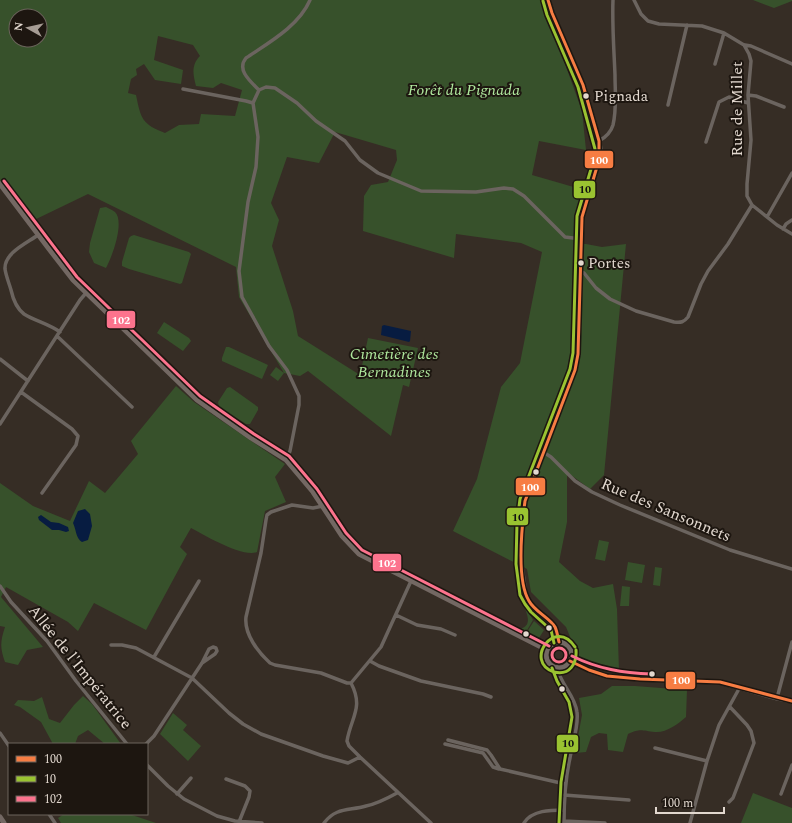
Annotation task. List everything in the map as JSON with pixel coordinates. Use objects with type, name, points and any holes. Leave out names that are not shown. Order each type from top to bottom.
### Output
[{"type":"main road","points":[[548,0],[552,14],[583,85],[600,149],[599,160],[584,209],[580,264],[578,354],[575,370],[523,508],[521,564],[525,593],[529,602],[555,627],[559,642]]},
{"type":"main road","points":[[0,184],[73,280],[197,400],[251,438],[286,460],[313,492],[342,536],[353,549],[359,554],[547,650]]},
{"type":"main road","points":[[559,642],[566,644],[571,650],[571,658],[570,662],[564,666],[558,667],[554,666],[548,661],[547,650],[552,644],[559,642]]},
{"type":"main road","points":[[570,662],[589,670],[614,677],[715,682],[792,701]]},
{"type":"main road","points":[[0,817],[4,823]]},
{"type":"street","points":[[259,90],[245,74],[242,68],[243,61],[280,36],[296,19],[310,0]]},
{"type":"street","points":[[599,141],[608,135],[613,125],[616,104],[612,18],[614,0]]},
{"type":"street","name":"Rue de Millet","points":[[635,0],[641,14],[648,21],[659,24],[702,26],[724,33],[744,45],[751,61],[748,95],[751,140],[746,190],[752,205]]},
{"type":"street","points":[[668,105],[687,25]]},
{"type":"street","points":[[715,64],[724,33]]},
{"type":"street","points":[[744,45],[751,46],[792,64]]},
{"type":"street","points":[[286,460],[290,452],[299,405],[299,396],[290,375],[269,346],[242,297],[239,272],[248,202],[256,167],[258,137],[253,103],[259,90],[266,86],[275,88],[297,103],[316,121],[345,141],[360,160],[378,173],[421,191],[476,192],[504,188],[513,189],[524,196],[565,237],[581,240]]},
{"type":"street","points":[[183,89],[246,100],[253,103]]},
{"type":"street","points":[[748,95],[756,96],[784,107]]},
{"type":"street","points":[[706,142],[719,102],[730,97],[748,103]]},
{"type":"street","points":[[767,216],[792,172]]},
{"type":"street","points":[[580,271],[596,288],[610,299],[636,311],[680,323],[688,317],[701,284],[708,271],[728,244],[752,205],[783,229],[792,234]]},
{"type":"street","points":[[783,229],[786,224],[792,220]]},
{"type":"street","points":[[38,235],[11,254],[7,259],[5,270],[14,302],[22,313],[54,327],[60,332]]},
{"type":"street","points":[[0,424],[86,293]]},
{"type":"street","points":[[57,336],[132,407]]},
{"type":"street","points":[[0,359],[28,381]]},
{"type":"street","points":[[21,392],[72,429],[78,436],[76,445],[42,493]]},
{"type":"street","name":"Rue des Sansonnets","points":[[543,452],[551,457],[575,481],[592,492],[730,550],[792,569]]},
{"type":"street","points":[[323,506],[313,508],[292,505],[271,512],[267,515],[261,553],[246,617],[246,627],[250,637],[266,659],[275,666],[321,673],[347,683],[351,683]]},
{"type":"street","points":[[154,657],[199,581]]},
{"type":"street","points":[[351,683],[381,647],[411,581]]},
{"type":"street","name":"Allée de l'Impératrice","points":[[0,586],[11,602],[47,641],[76,681],[126,743]]},
{"type":"street","points":[[396,615],[417,624],[441,629],[455,635]]},
{"type":"street","points":[[777,698],[792,642]]},
{"type":"street","points":[[111,645],[122,645],[136,648],[192,678],[229,713],[243,724],[261,734],[323,756],[348,763],[360,758]]},
{"type":"street","points":[[147,743],[154,736],[202,664],[209,649],[213,647],[216,648],[217,651],[215,654],[202,664]]},
{"type":"street","points":[[370,661],[379,666],[421,681],[491,697]]},
{"type":"street","points":[[558,667],[560,678],[573,698],[577,711],[576,726],[565,784],[564,822],[605,823]]},
{"type":"street","points":[[351,683],[357,706],[347,741],[349,746],[397,793],[431,823]]},
{"type":"street","points":[[690,823],[707,761],[719,725],[740,687]]},
{"type":"street","points":[[729,802],[733,798],[754,743],[751,731],[747,725],[730,707]]},
{"type":"street","points":[[0,733],[8,745]]},
{"type":"street","points":[[446,742],[487,750],[500,769],[565,784]]},
{"type":"street","points":[[655,748],[707,761]]},
{"type":"street","points":[[781,794],[792,765]]},
{"type":"street","points":[[148,767],[184,799],[218,816],[239,822],[262,823]]},
{"type":"street","points":[[177,794],[191,778]]},
{"type":"street","points":[[226,779],[245,786],[250,791],[250,797],[239,822]]},
{"type":"street","points":[[324,823],[337,811],[367,806],[397,793]]},
{"type":"street","points":[[564,795],[630,800]]},
{"type":"street","points":[[524,823],[530,816],[538,813],[564,810]]},
{"type":"green space","name":"Forêt du Pignada","points":[[0,0],[542,0],[582,111],[586,150],[539,141],[532,175],[584,190],[577,213],[574,244],[586,244],[602,247],[626,244],[604,475],[590,489],[567,472],[567,522],[559,562],[580,581],[593,588],[613,584],[617,609],[619,671],[598,668],[585,662],[578,656],[566,627],[531,592],[527,569],[453,531],[477,479],[501,387],[520,363],[542,252],[521,243],[456,234],[454,258],[363,231],[364,196],[371,185],[388,182],[397,160],[396,150],[335,132],[319,163],[287,157],[271,203],[279,220],[272,246],[293,311],[298,336],[360,375],[368,338],[418,348],[409,387],[403,385],[391,436],[308,371],[300,376],[284,373],[239,297],[236,267],[88,194],[30,222],[0,184]],"holes":[[[158,36],[193,45],[200,56],[194,67],[196,86],[213,88],[221,83],[242,90],[235,116],[201,114],[199,124],[179,125],[165,133],[151,127],[144,120],[139,110],[136,95],[128,93],[131,79],[137,75],[136,69],[144,64],[155,80],[181,84],[183,70],[154,60]]]},
{"type":"green space","points":[[753,0],[792,0],[792,1],[774,8]]},
{"type":"green space","points":[[106,207],[115,212],[119,223],[114,248],[106,268],[94,263],[89,252],[90,243],[100,208]]},
{"type":"green space","points":[[134,235],[189,252],[191,254],[182,283],[180,284],[122,266],[129,238]]},
{"type":"green space","points":[[164,322],[189,338],[191,341],[183,351],[157,333]]},
{"type":"green space","points":[[226,347],[268,365],[262,379],[222,361]]},
{"type":"green space","points":[[276,367],[284,373],[278,381],[270,375]]},
{"type":"green space","points":[[176,386],[194,402],[285,464],[275,477],[286,502],[265,511],[257,552],[243,552],[233,549],[191,528],[180,547],[187,554],[146,630],[94,603],[78,631],[68,622],[6,587],[1,597],[43,647],[27,650],[18,665],[5,662],[1,645],[5,627],[0,626],[0,483],[33,506],[70,521],[89,481],[105,493],[138,454],[131,441]]},
{"type":"green space","points":[[230,387],[258,407],[258,410],[250,424],[246,424],[219,407],[218,402],[227,388]]},
{"type":"green space","points":[[599,540],[609,542],[605,561],[595,559]]},
{"type":"green space","points":[[628,562],[645,565],[642,583],[625,580]]},
{"type":"green space","points":[[655,567],[662,568],[660,586],[653,585]]},
{"type":"green space","points":[[622,586],[630,587],[629,606],[620,606]]},
{"type":"green space","points":[[523,602],[533,620],[526,632],[519,629],[527,625],[528,622]]},
{"type":"green space","points":[[534,621],[544,630],[539,638],[527,632]]},
{"type":"green space","points":[[612,686],[635,686],[687,690],[686,717],[668,730],[655,732],[639,730],[628,734],[623,752],[608,750],[607,734],[599,733],[591,737],[586,752],[575,753],[582,715],[579,698],[601,694]]},
{"type":"green space","points":[[83,696],[92,704],[120,743],[104,743],[88,730],[78,736],[75,743],[52,743],[41,722],[20,707],[14,705],[18,700],[34,701],[42,697],[49,719],[60,723]]},
{"type":"green space","points":[[173,713],[187,725],[183,730],[201,746],[188,761],[160,734]]},
{"type":"green space","points":[[753,793],[792,808],[792,823],[741,823]]},
{"type":"green space","points":[[62,815],[132,815],[156,823],[61,823],[58,818]]},
{"type":"water","points":[[384,325],[411,331],[410,341],[381,335],[382,326]]},
{"type":"water","points":[[85,509],[90,514],[92,526],[88,540],[82,542],[77,536],[73,523],[78,511]]},
{"type":"water","points":[[41,515],[51,522],[59,523],[68,527],[69,531],[52,530],[39,520],[38,517]]},
{"type":"transit line","name":"100","points":[[548,0],[552,13],[583,85],[599,141],[599,160],[582,217],[578,354],[575,370],[525,501],[523,524],[521,566],[525,592],[532,605],[553,624],[557,632],[559,642]]},
{"type":"transit line","name":"10","points":[[543,1],[547,15],[578,87],[595,149],[594,159],[577,216],[573,353],[570,369],[520,499],[517,523],[516,564],[520,595],[531,612],[551,630],[554,643]]},
{"type":"transit line","name":"102","points":[[4,181],[77,277],[200,396],[254,434],[289,456],[317,489],[346,533],[362,550],[549,646]]},
{"type":"transit line","name":"10","points":[[575,647],[567,639],[559,636],[551,639],[545,644],[541,660],[545,667],[554,672],[564,672],[574,664],[576,650]]},
{"type":"transit line","name":"102","points":[[556,648],[562,648],[566,652],[566,655],[566,658],[562,662],[556,662],[552,658],[552,652],[556,648]]},
{"type":"transit line","name":"102","points":[[572,656],[611,670],[652,674]]},
{"type":"transit line","name":"100","points":[[570,661],[589,670],[607,676],[640,679],[720,682],[792,701]]},
{"type":"transit line","name":"10","points":[[552,668],[557,681],[569,702],[572,717],[561,782],[559,823]]},
{"type":"place","name":"Pignada","points":[[586,96]]},
{"type":"place","name":"Portes","points":[[581,263]]},
{"type":"park label","name":"Cimetière des Bernadines","points":[[394,363]]}]
